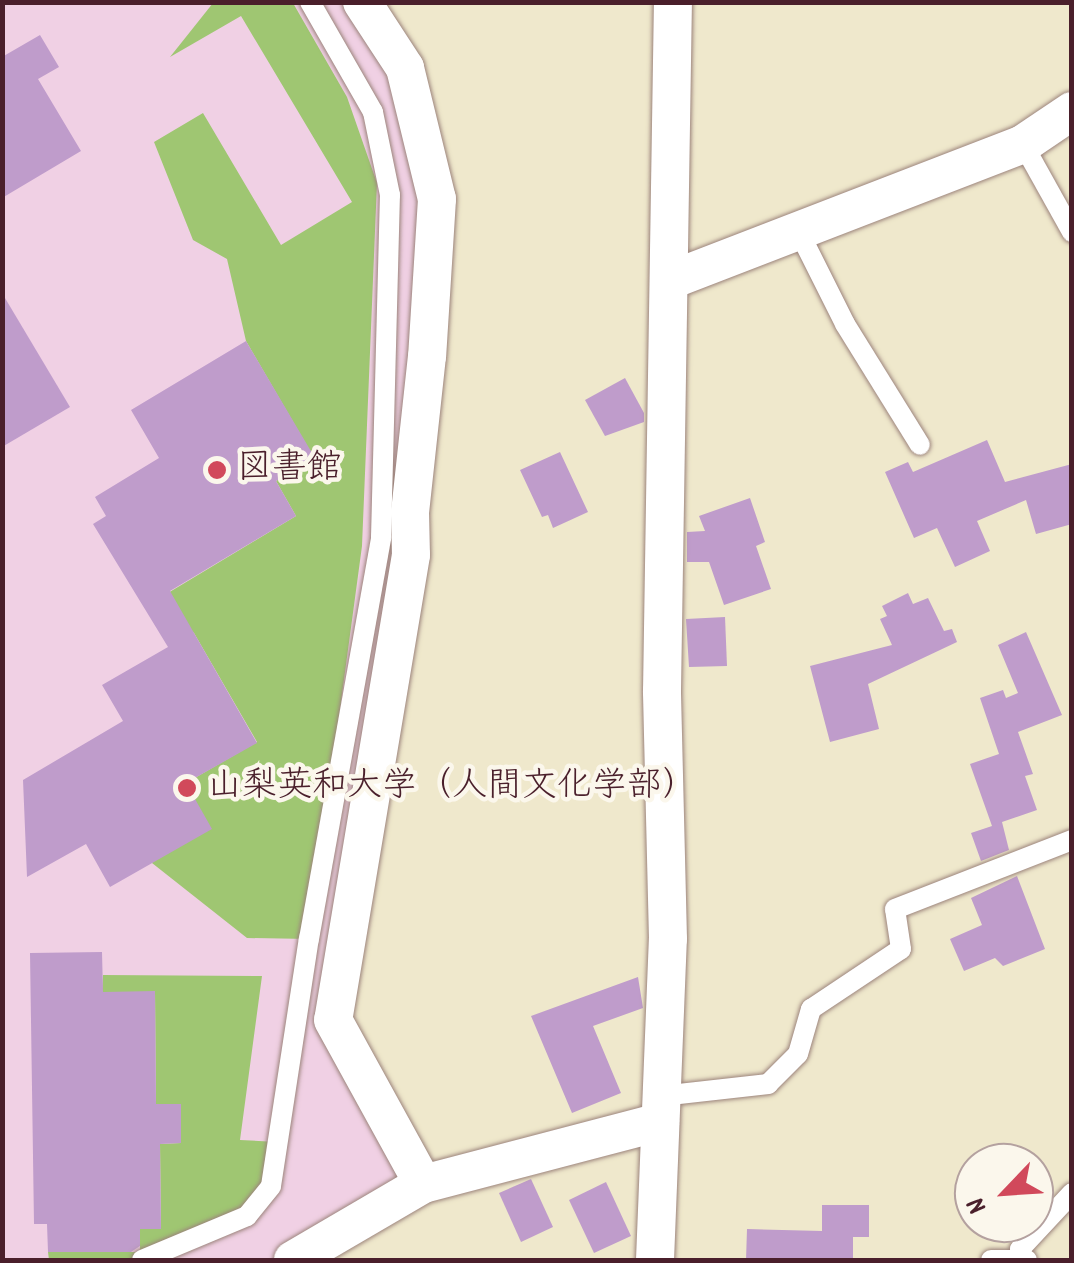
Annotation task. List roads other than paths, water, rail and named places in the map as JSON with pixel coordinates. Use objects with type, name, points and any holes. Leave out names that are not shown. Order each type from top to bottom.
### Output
[{"type":"street","points":[[362,2],[406,68],[438,199],[428,356],[410,512],[411,555],[333,1020],[423,1184]]},
{"type":"street","points":[[655,1260],[668,939],[662,691],[671,280],[672,2]]},
{"type":"street","points":[[671,280],[1023,144],[1051,121],[1072,111]]},
{"type":"street","points":[[295,1260],[423,1184],[661,1109]]},
{"type":"lane","points":[[142,1260],[248,1216],[271,1186],[309,938],[382,537],[390,195],[373,112],[310,2]]},
{"type":"lane","points":[[1023,144],[1072,232]]},
{"type":"lane","points":[[798,230],[845,324],[920,445]]},
{"type":"lane","points":[[661,1109],[768,1084],[798,1054],[811,1009],[901,949],[894,908],[1072,840]]},
{"type":"lane","points":[[991,1260],[1025,1259],[1020,1249],[1072,1193]]},
{"type":"place","name":"図書館","points":[[217,470]]},
{"type":"place","name":"山梨英和大学（人間文化学部）","points":[[187,788]]}]
